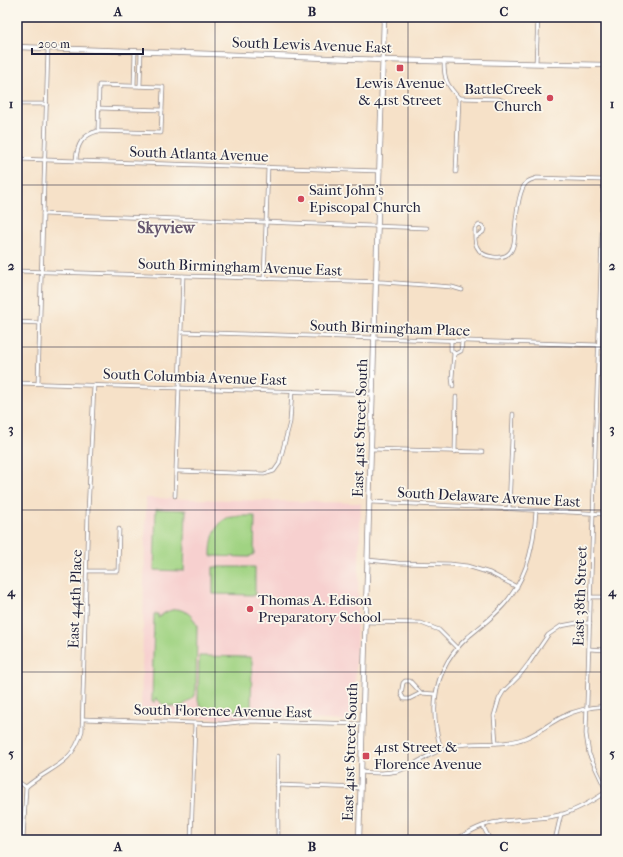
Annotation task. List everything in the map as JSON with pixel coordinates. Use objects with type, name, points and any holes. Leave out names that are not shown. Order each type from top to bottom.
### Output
[{"type":"main road","name":"East 41st Street South","points":[[359,840],[384,17]]},
{"type":"main road","name":"South Lewis Avenue East","points":[[17,47],[444,62],[605,65]]},
{"type":"street","points":[[536,64],[538,17]]},
{"type":"street","points":[[605,65],[606,17]]},
{"type":"street","points":[[38,383],[48,48]]},
{"type":"street","points":[[134,86],[135,51]]},
{"type":"street","points":[[140,86],[141,51]]},
{"type":"street","points":[[444,62],[445,79],[459,98],[456,172]]},
{"type":"street","points":[[76,160],[76,153],[81,140],[88,134],[98,131],[161,133],[163,86],[99,85],[98,131]]},
{"type":"street","points":[[459,98],[499,99],[511,105]]},
{"type":"street","points":[[17,104],[47,104]]},
{"type":"street","points":[[98,108],[162,110]]},
{"type":"street","name":"East 38th Street","points":[[606,110],[586,740],[590,755],[606,791]]},
{"type":"street","name":"South Atlanta Avenue","points":[[17,159],[380,171]]},
{"type":"street","points":[[264,279],[268,167]]},
{"type":"street","points":[[475,237],[476,246],[484,254],[502,257],[511,252],[514,245],[521,192],[524,185],[529,180],[537,178],[603,180]]},
{"type":"street","points":[[43,214],[427,228]]},
{"type":"street","name":"South Birmingham Avenue East","points":[[17,271],[376,282],[452,287],[462,290]]},
{"type":"street","points":[[176,496],[183,276]]},
{"type":"street","points":[[600,288],[606,288]]},
{"type":"street","points":[[17,322],[40,323]]},
{"type":"street","name":"South Birmingham Place","points":[[181,332],[598,345]]},
{"type":"street","points":[[450,340],[451,350],[454,353],[452,378],[453,386]]},
{"type":"street","points":[[454,353],[458,354],[461,351],[462,341]]},
{"type":"street","name":"South Columbia Avenue East","points":[[17,382],[373,394]]},
{"type":"street","name":"East 44th Place","points":[[26,788],[68,758],[77,745],[80,737],[83,719],[88,570],[88,512],[94,385]]},
{"type":"street","points":[[177,471],[264,474],[274,471],[279,464],[290,422],[292,391]]},
{"type":"street","points":[[455,452],[456,397]]},
{"type":"street","points":[[509,509],[513,414]]},
{"type":"street","points":[[371,449],[482,452]]},
{"type":"street","name":"South Delaware Avenue East","points":[[370,502],[437,504],[606,514]]},
{"type":"street","points":[[440,749],[434,718],[435,694],[443,671],[457,648],[495,615],[517,587],[526,569],[532,547],[536,511]]},
{"type":"street","points":[[88,570],[118,571],[119,529]]},
{"type":"street","points":[[368,560],[467,566],[490,573],[517,587]]},
{"type":"street","points":[[591,597],[606,597]]},
{"type":"street","points":[[366,622],[421,622],[439,630],[457,648]]},
{"type":"street","points":[[496,743],[494,716],[499,699],[503,692],[519,676],[529,663],[542,642],[548,635],[560,626],[577,623],[590,623]]},
{"type":"street","points":[[589,649],[606,650]]},
{"type":"street","points":[[421,692],[409,699],[404,699],[401,690],[402,683],[405,681],[410,681],[421,692],[435,694]]},
{"type":"street","points":[[361,772],[388,773],[401,770],[440,749],[463,744],[509,742],[526,738],[564,716],[587,708],[606,706]]},
{"type":"street","name":"South Florence Avenue East","points":[[83,719],[221,724],[249,721],[363,724]]},
{"type":"street","points":[[191,840],[195,722]]},
{"type":"street","points":[[278,756],[278,840]]},
{"type":"street","points":[[17,781],[26,788],[24,840]]},
{"type":"street","points":[[277,786],[361,788]]},
{"type":"street","points":[[456,840],[483,826],[498,822],[561,814],[585,805],[606,791]]},
{"type":"street","points":[[555,840],[561,814]]},
{"type":"street","points":[[483,826],[490,840]]},
{"type":"shaded area","name":"Thomas A. Edison Preparatory School","points":[[146,498],[361,503],[354,721],[245,717],[228,719],[141,715]]},
{"type":"green space","points":[[156,509],[186,510],[184,571],[154,570]]},
{"type":"green space","points":[[255,516],[254,554],[249,557],[211,556],[212,540],[219,525],[227,518]]},
{"type":"green space","points":[[213,567],[255,567],[255,595],[213,594]]},
{"type":"green space","points":[[178,609],[190,615],[197,627],[196,690],[193,697],[189,701],[182,706],[175,707],[163,705],[156,698],[155,702],[152,702],[154,614],[158,614],[158,618],[167,612]]},
{"type":"green space","points":[[199,656],[250,657],[252,661],[251,711],[210,710],[201,706],[198,700]]},
{"type":"place","name":"Lewis Avenue & 41st Street","points":[[400,68]]},
{"type":"place","name":"BattleCreek Church","points":[[550,98]]},
{"type":"place","name":"Saint John's Episcopal Church","points":[[301,199]]},
{"type":"place","name":"Thomas A. Edison Preparatory School","points":[[250,609]]},
{"type":"place","name":"41st Street & Florence Avenue","points":[[366,756]]},
{"type":"district","name":"Skyview","points":[[166,227]]}]
